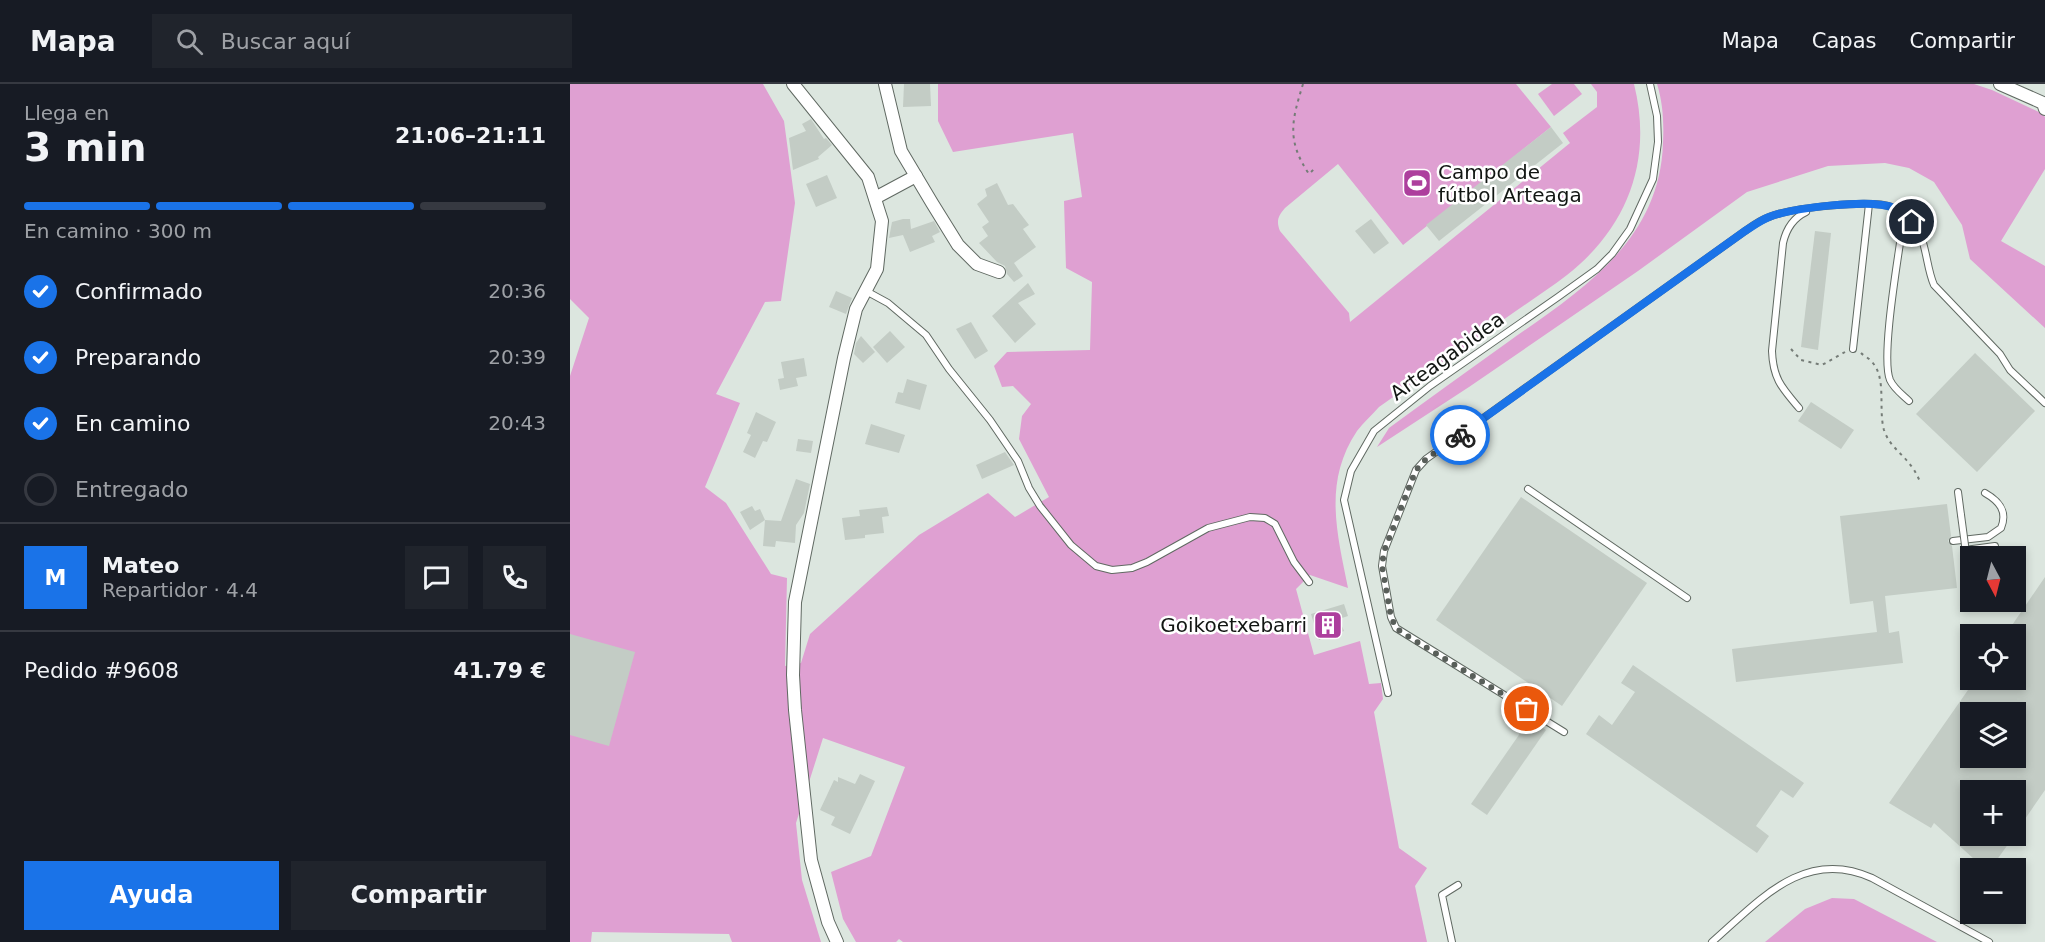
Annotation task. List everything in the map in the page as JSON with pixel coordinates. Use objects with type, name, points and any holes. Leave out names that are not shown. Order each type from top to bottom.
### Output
[{"type":"street","points":[[793,84],[868,177],[882,221],[877,269],[856,309],[844,358],[795,602],[793,675],[797,744],[811,860],[828,922],[837,942]]},
{"type":"street","points":[[885,84],[901,151],[915,176],[958,245],[977,264],[999,272]]},
{"type":"street","points":[[2000,84],[2044,102]]},
{"type":"street","points":[[875,198],[915,176]]},
{"type":"lane","name":"Arteagabidea","points":[[1388,693],[1344,500],[1351,471],[1374,431],[1430,386],[1597,269],[1612,254],[1630,229],[1653,179],[1658,142],[1658,116],[1650,84]]},
{"type":"lane","points":[[1853,349],[1869,204]]},
{"type":"lane","points":[[1564,732],[1396,628],[1391,617],[1382,566],[1384,551],[1416,470],[1426,459],[1745,231],[1768,217],[1788,212],[1869,204],[1894,208],[1917,229],[1923,242],[1927,267],[1934,285],[2000,354],[2010,370],[2045,403]]},
{"type":"lane","points":[[1799,408],[1776,379],[1772,351],[1786,233],[1793,221],[1801,214],[1818,208]]},
{"type":"lane","points":[[1909,401],[1891,382],[1887,352],[1901,236],[1912,222]]},
{"type":"lane","points":[[866,291],[888,303],[927,335],[949,369],[990,420],[1018,461],[1029,488],[1040,506],[1071,545],[1096,566],[1112,570],[1132,568],[1208,528],[1230,521],[1265,518],[1275,524],[1294,562],[1309,582]]},
{"type":"lane","points":[[1528,489],[1687,598]]},
{"type":"lane","points":[[1958,492],[1965,546]]},
{"type":"lane","points":[[1953,541],[1988,537],[2001,528],[2004,514],[2000,503],[1985,493]]},
{"type":"lane","points":[[1712,942],[1772,890],[1792,878],[1815,870],[1838,868],[1857,871],[1872,878],[1989,942]]},
{"type":"lane","points":[[1452,942],[1443,895],[1458,885]]},
{"type":"path","points":[[1303,84],[1293,116],[1295,146],[1309,174],[1315,168]]},
{"type":"path","points":[[1791,350],[1802,360],[1822,365],[1833,360],[1840,353],[1853,349],[1873,363],[1880,383],[1881,414],[1885,433],[1912,467],[1921,483]]},
{"type":"shaded area","points":[[570,84],[763,84],[784,121],[795,203],[781,301],[765,302],[716,394],[740,403],[705,487],[726,503],[771,574],[787,578],[785,666],[801,663],[810,634],[919,535],[988,493],[1015,517],[1049,497],[1019,439],[1022,416],[1031,404],[1013,386],[1002,387],[994,366],[1007,352],[1090,350],[1092,282],[1066,268],[1064,201],[1082,197],[1073,133],[953,152],[938,121],[938,84],[1516,84],[1551,127],[1403,245],[1338,164],[1285,208],[1278,219],[1280,231],[1349,313],[1350,322],[1570,143],[1563,133],[1597,107],[1597,92],[1591,84],[1634,84],[1639,112],[1640,139],[1637,165],[1631,190],[1606,236],[1567,275],[1379,407],[1362,425],[1346,450],[1336,489],[1337,528],[1348,588],[1310,575],[1296,589],[1314,655],[1360,641],[1369,684],[1381,683],[1383,699],[1374,712],[1399,848],[1427,868],[1415,886],[1427,942],[903,942],[899,939],[896,942],[856,942],[843,919],[831,872],[871,856],[905,767],[823,738],[796,823],[802,880],[821,942],[732,942],[729,934],[592,932],[591,942],[570,942],[570,376],[589,318],[570,299]]},
{"type":"shaded area","points":[[1552,84],[1574,84],[1582,94],[1554,116],[1538,94]]},
{"type":"shaded area","points":[[1657,84],[1974,84],[2041,113],[2045,117],[2045,169],[2001,241],[2045,266],[2045,328],[1970,259],[1962,225],[1934,182],[1909,168],[1885,163],[1828,166],[1747,192],[1638,271],[1377,447],[1389,428],[1588,283],[1632,236],[1648,209],[1658,178],[1663,128],[1662,106]]},
{"type":"shaded area","points":[[1832,898],[1854,899],[1937,942],[1765,942],[1805,909]]},
{"type":"building","points":[[904,84],[930,84],[931,106],[903,107]]},
{"type":"building","points":[[811,119],[824,139],[826,138],[832,145],[818,157],[819,159],[793,170],[789,138],[806,131],[802,124]]},
{"type":"building","points":[[1551,127],[1563,143],[1439,241],[1426,225]]},
{"type":"building","points":[[827,175],[837,198],[816,207],[806,184]]},
{"type":"building","points":[[997,183],[1008,205],[1013,204],[1029,225],[1023,229],[1036,247],[1014,263],[1023,276],[1014,282],[1007,274],[1005,266],[997,262],[979,243],[988,236],[982,227],[989,222],[977,204],[987,196],[985,189]]},
{"type":"building","points":[[910,219],[911,229],[934,221],[940,232],[932,236],[935,242],[910,252],[903,235],[889,238],[892,222]]},
{"type":"building","points":[[1371,219],[1389,243],[1374,254],[1355,231]]},
{"type":"building","points":[[1815,231],[1831,233],[1818,350],[1801,347]]},
{"type":"building","points":[[1028,283],[1035,294],[1018,303],[1036,324],[1015,343],[992,316]]},
{"type":"building","points":[[836,291],[852,298],[846,314],[829,307]]},
{"type":"building","points":[[971,322],[988,351],[975,359],[956,329]]},
{"type":"building","points":[[890,331],[905,347],[887,363],[873,347]]},
{"type":"building","points":[[861,336],[875,352],[863,363],[854,354],[856,343]]},
{"type":"building","points":[[1975,353],[2035,411],[1977,472],[1916,414]]},
{"type":"building","points":[[804,358],[807,376],[796,378],[798,386],[780,390],[778,379],[784,378],[781,362]]},
{"type":"building","points":[[907,379],[927,385],[920,410],[895,403],[898,392],[903,393]]},
{"type":"building","points":[[1811,402],[1854,430],[1841,449],[1798,421]]},
{"type":"building","points":[[756,412],[776,422],[767,442],[763,441],[755,458],[743,452],[751,435],[747,433]]},
{"type":"building","points":[[871,424],[905,435],[899,453],[865,444]]},
{"type":"building","points":[[798,439],[813,441],[811,453],[796,451]]},
{"type":"building","points":[[1005,452],[1014,465],[982,479],[976,465]]},
{"type":"building","points":[[796,479],[810,484],[804,513],[796,525],[795,543],[776,541],[775,547],[763,546],[765,520],[781,521]]},
{"type":"building","points":[[1521,497],[1647,583],[1562,706],[1436,620]]},
{"type":"building","points":[[1947,504],[1951,536],[1948,541],[1952,546],[1957,588],[1885,596],[1889,633],[1899,631],[1903,663],[1736,682],[1732,649],[1877,632],[1873,601],[1850,604],[1840,516]]},
{"type":"building","points":[[752,506],[755,511],[760,509],[765,520],[750,530],[740,512]]},
{"type":"building","points":[[887,507],[889,516],[882,517],[884,533],[845,540],[842,518],[860,516],[859,510]]},
{"type":"building","points":[[2045,577],[2045,790],[2026,818],[2026,780],[1960,780],[1960,846],[2007,846],[1998,858],[1973,858],[1934,823],[1931,828],[1889,803],[1968,690],[2026,690],[2026,624],[2013,624],[2021,612],[2026,612],[2026,605]]},
{"type":"building","name":"Goikoetxebarri","points":[[1344,604],[1348,616],[1339,619],[1344,631],[1319,640],[1311,614]]},
{"type":"building","points":[[570,634],[635,652],[609,746],[570,735]]},
{"type":"building","points":[[1633,665],[1804,783],[1793,798],[1781,790],[1756,826],[1769,836],[1757,853],[1586,734],[1599,715],[1612,725],[1635,692],[1621,683]]},
{"type":"building","points":[[1530,719],[1546,730],[1487,815],[1471,804]]},
{"type":"building","points":[[860,774],[875,781],[850,834],[831,825],[835,817],[820,810],[834,780],[838,782],[838,777],[855,784]]},
{"type":"way so far","points":[[1460,435],[1426,459],[1416,470],[1384,551],[1382,566],[1391,617],[1396,628],[1404,634],[1527,709]]},
{"type":"place","name":"Campo de fútbol Arteaga","points":[[1417,183]]},
{"type":"place","name":"Goikoetxebarri","points":[[1328,625]]},
{"type":"route","points":[[1460,435],[1745,231],[1768,217],[1788,212],[1851,204],[1878,204],[1894,208],[1912,222]]}]
